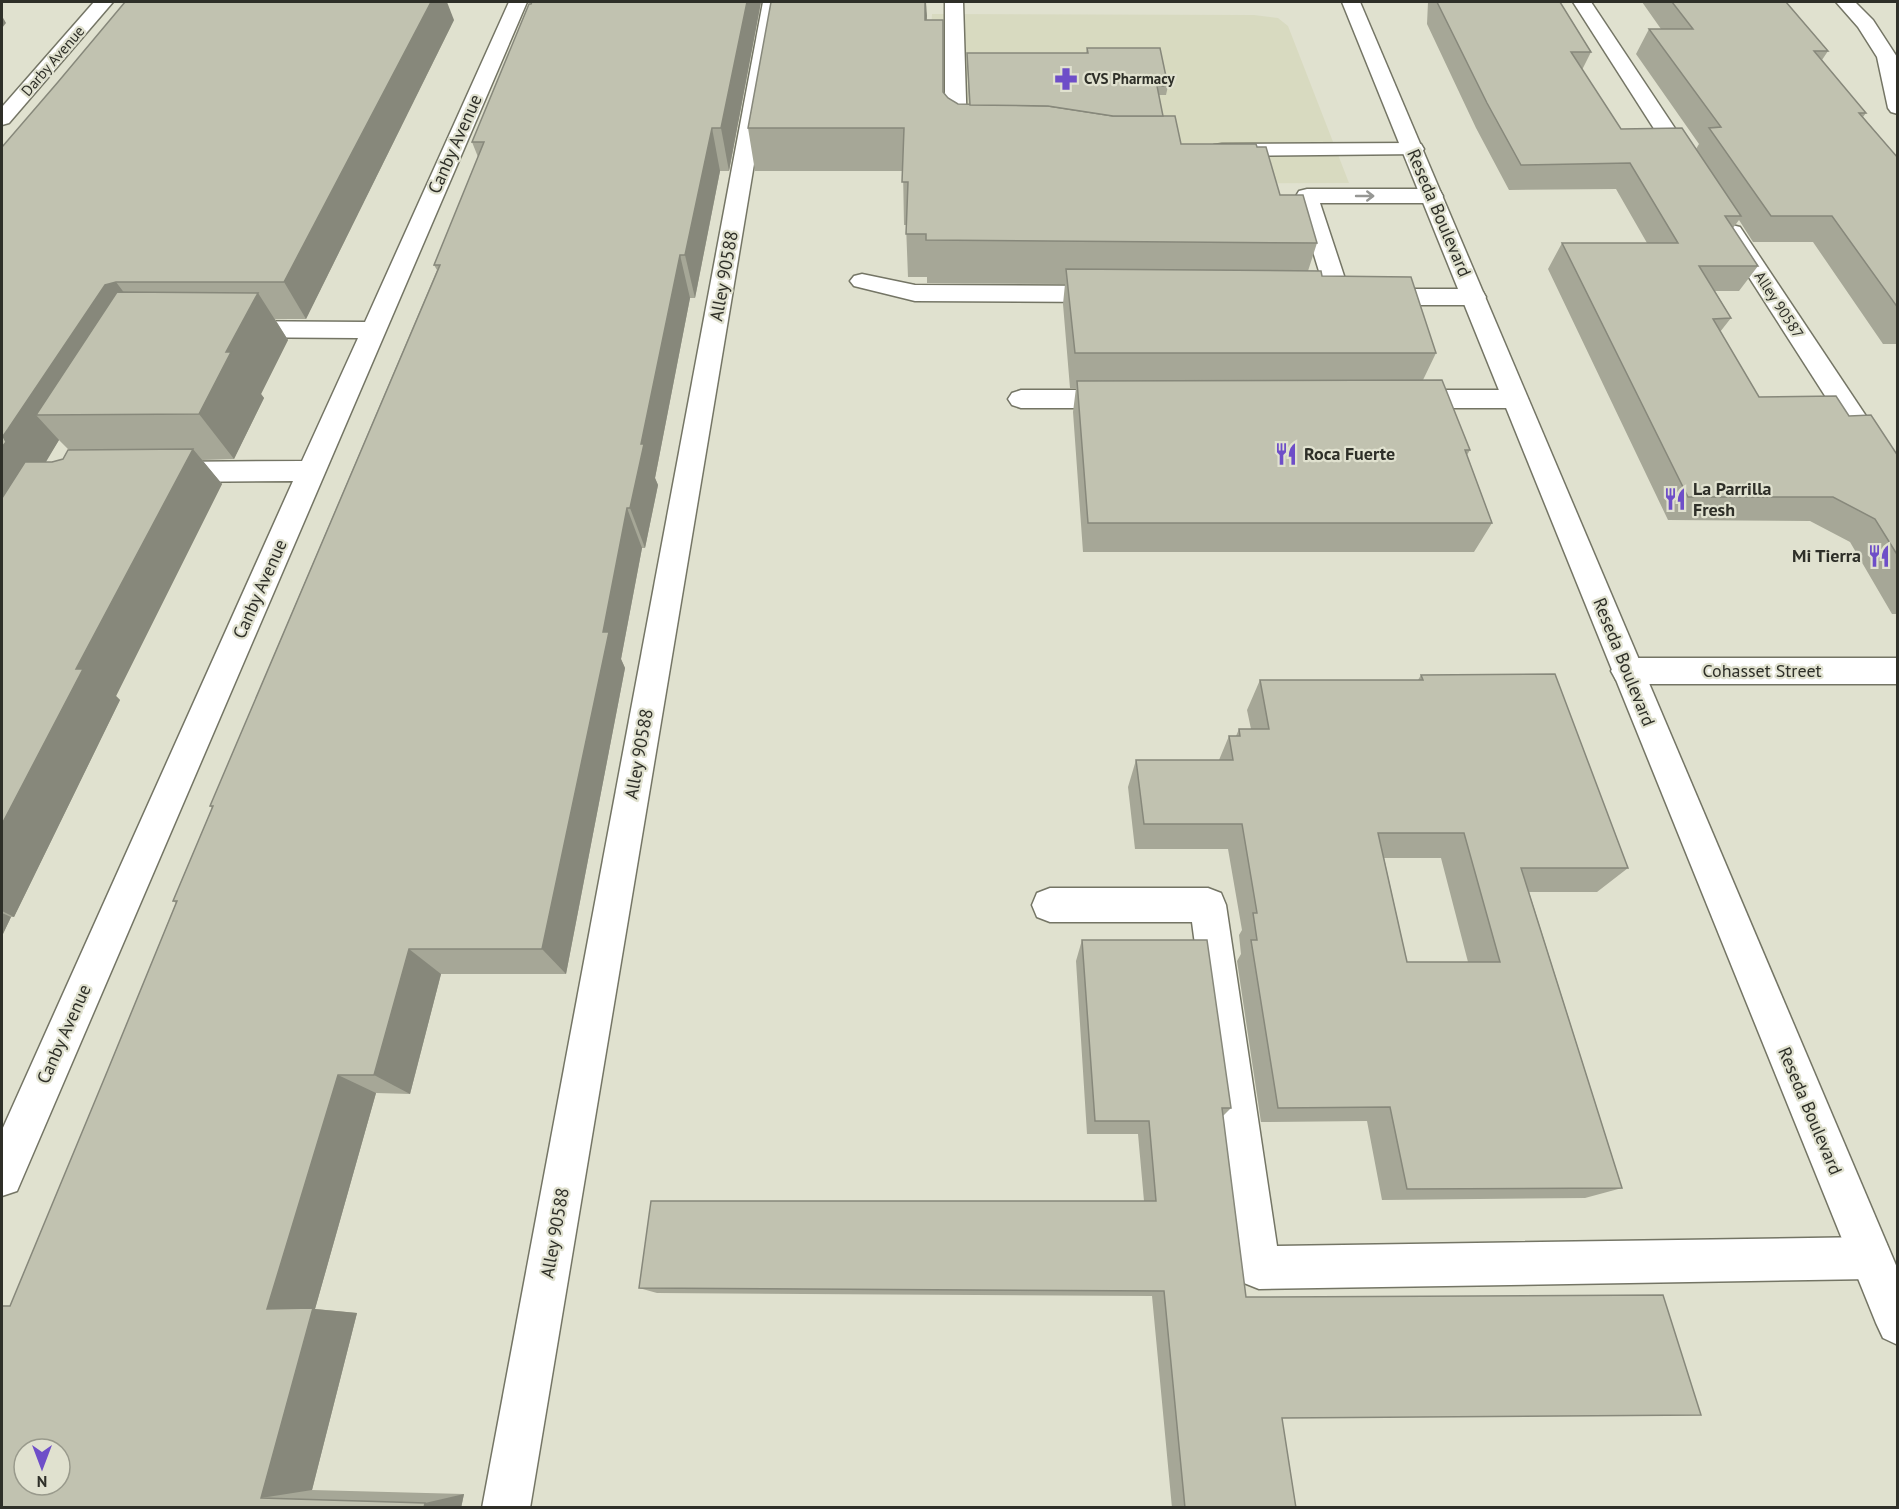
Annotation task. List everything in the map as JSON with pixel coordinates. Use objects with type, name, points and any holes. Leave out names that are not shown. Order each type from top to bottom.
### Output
[{"type":"street","name":"Darby Avenue","points":[[2,119],[104,2]]},
{"type":"street","name":"Canby Avenue","points":[[2,1176],[518,2]]},
{"type":"street","name":"Alley 90588","points":[[506,1508],[772,2]]},
{"type":"street","points":[[954,2],[956,135],[966,140],[988,140]]},
{"type":"street","name":"Reseda Boulevard","points":[[1351,2],[1898,1323]]},
{"type":"street","points":[[1582,2],[1704,189]]},
{"type":"street","points":[[1845,2],[1874,35],[1887,57],[1898,108]]},
{"type":"street","points":[[1200,150],[1413,149]]},
{"type":"street","points":[[1432,196],[1307,196],[1326,294],[1350,297],[1474,297]]},
{"type":"street","name":"Alley 90587","points":[[1717,209],[1898,488]]},
{"type":"street","points":[[862,281],[915,293],[1126,294]]},
{"type":"street","points":[[213,329],[374,330]]},
{"type":"street","points":[[1022,399],[1140,399]]},
{"type":"street","points":[[1378,399],[1515,399]]},
{"type":"street","points":[[146,478],[309,477]]},
{"type":"street","name":"Cohasset Street","points":[[1627,671],[1898,670]]},
{"type":"street","points":[[1050,905],[1208,905],[1259,1268],[1871,1258]]},
{"type":"shaded area","points":[[932,14],[1254,15],[1278,18],[1288,26],[1349,183],[923,185]]},
{"type":"building","points":[[125,2],[431,2],[284,282],[116,282],[105,285],[3,436],[6,442],[2,447],[2,147]]},
{"type":"building","points":[[532,2],[747,2],[721,128],[712,128],[685,255],[680,255],[641,444],[644,444],[630,508],[627,508],[603,632],[609,632],[542,949],[409,949],[374,1075],[338,1075],[267,1309],[313,1308],[261,1498],[425,1503],[424,1508],[2,1508],[2,1306],[10,1306],[177,901],[173,901],[213,806],[210,806],[440,265],[434,265],[484,142],[472,142],[529,4]]},
{"type":"building","points":[[771,2],[925,2],[925,20],[943,20],[943,92],[958,104],[1048,106],[1113,116],[1175,116],[1181,144],[1256,144],[1257,147],[1266,147],[1280,195],[1303,195],[1317,243],[926,240],[926,234],[906,234],[908,182],[902,182],[904,128],[748,128]]},
{"type":"building","points":[[1437,2],[1560,2],[1591,52],[1571,52],[1621,129],[1682,128],[1741,216],[1725,216],[1758,266],[1699,266],[1731,318],[1713,319],[1759,397],[1836,396],[1849,416],[1871,415],[1898,456],[1898,556],[1875,519],[1833,497],[1688,497],[1562,243],[1678,243],[1630,163],[1521,165],[1487,103]]},
{"type":"building","points":[[1672,2],[1786,2],[1828,51],[1814,51],[1866,113],[1859,113],[1898,158],[1898,308],[1832,216],[1771,216],[1709,128],[1721,127],[1649,29],[1693,29]]},
{"type":"building","name":"CVS Pharmacy","points":[[1087,48],[1160,48],[1168,86],[1157,86],[1163,116],[1113,116],[1048,106],[970,105],[967,53],[1088,53]]},
{"type":"building","points":[[1066,269],[1321,271],[1322,276],[1411,277],[1436,353],[1075,353]]},
{"type":"building","points":[[117,292],[258,293],[226,352],[231,352],[199,414],[36,415]]},
{"type":"building","points":[[1442,380],[1470,450],[1465,450],[1492,523],[1088,523],[1077,381]]},
{"type":"building","points":[[193,449],[76,669],[83,669],[2,824],[2,498],[25,462],[52,462],[63,459],[68,450]]},
{"type":"building","points":[[1555,674],[1628,868],[1521,868],[1622,1188],[1407,1189],[1390,1107],[1278,1108],[1251,940],[1257,940],[1253,913],[1257,913],[1242,824],[1144,824],[1136,760],[1233,760],[1229,736],[1240,736],[1239,729],[1269,729],[1260,680],[1423,680],[1421,675]],"holes":[[[1378,833],[1464,833],[1500,962],[1407,962]]]},
{"type":"building","points":[[1082,940],[1207,940],[1231,1108],[1222,1108],[1246,1297],[1663,1295],[1701,1415],[1282,1418],[1296,1508],[1185,1508],[1164,1291],[639,1288],[651,1201],[1156,1201],[1149,1121],[1095,1121]]},
{"type":"place","name":"CVS Pharmacy","points":[[1066,79]]},
{"type":"place","name":"Roca Fuerte","points":[[1286,454]]},
{"type":"place","name":"La Parrilla Fresh","points":[[1675,499]]},
{"type":"place","name":"Mi Tierra","points":[[1879,556]]}]
